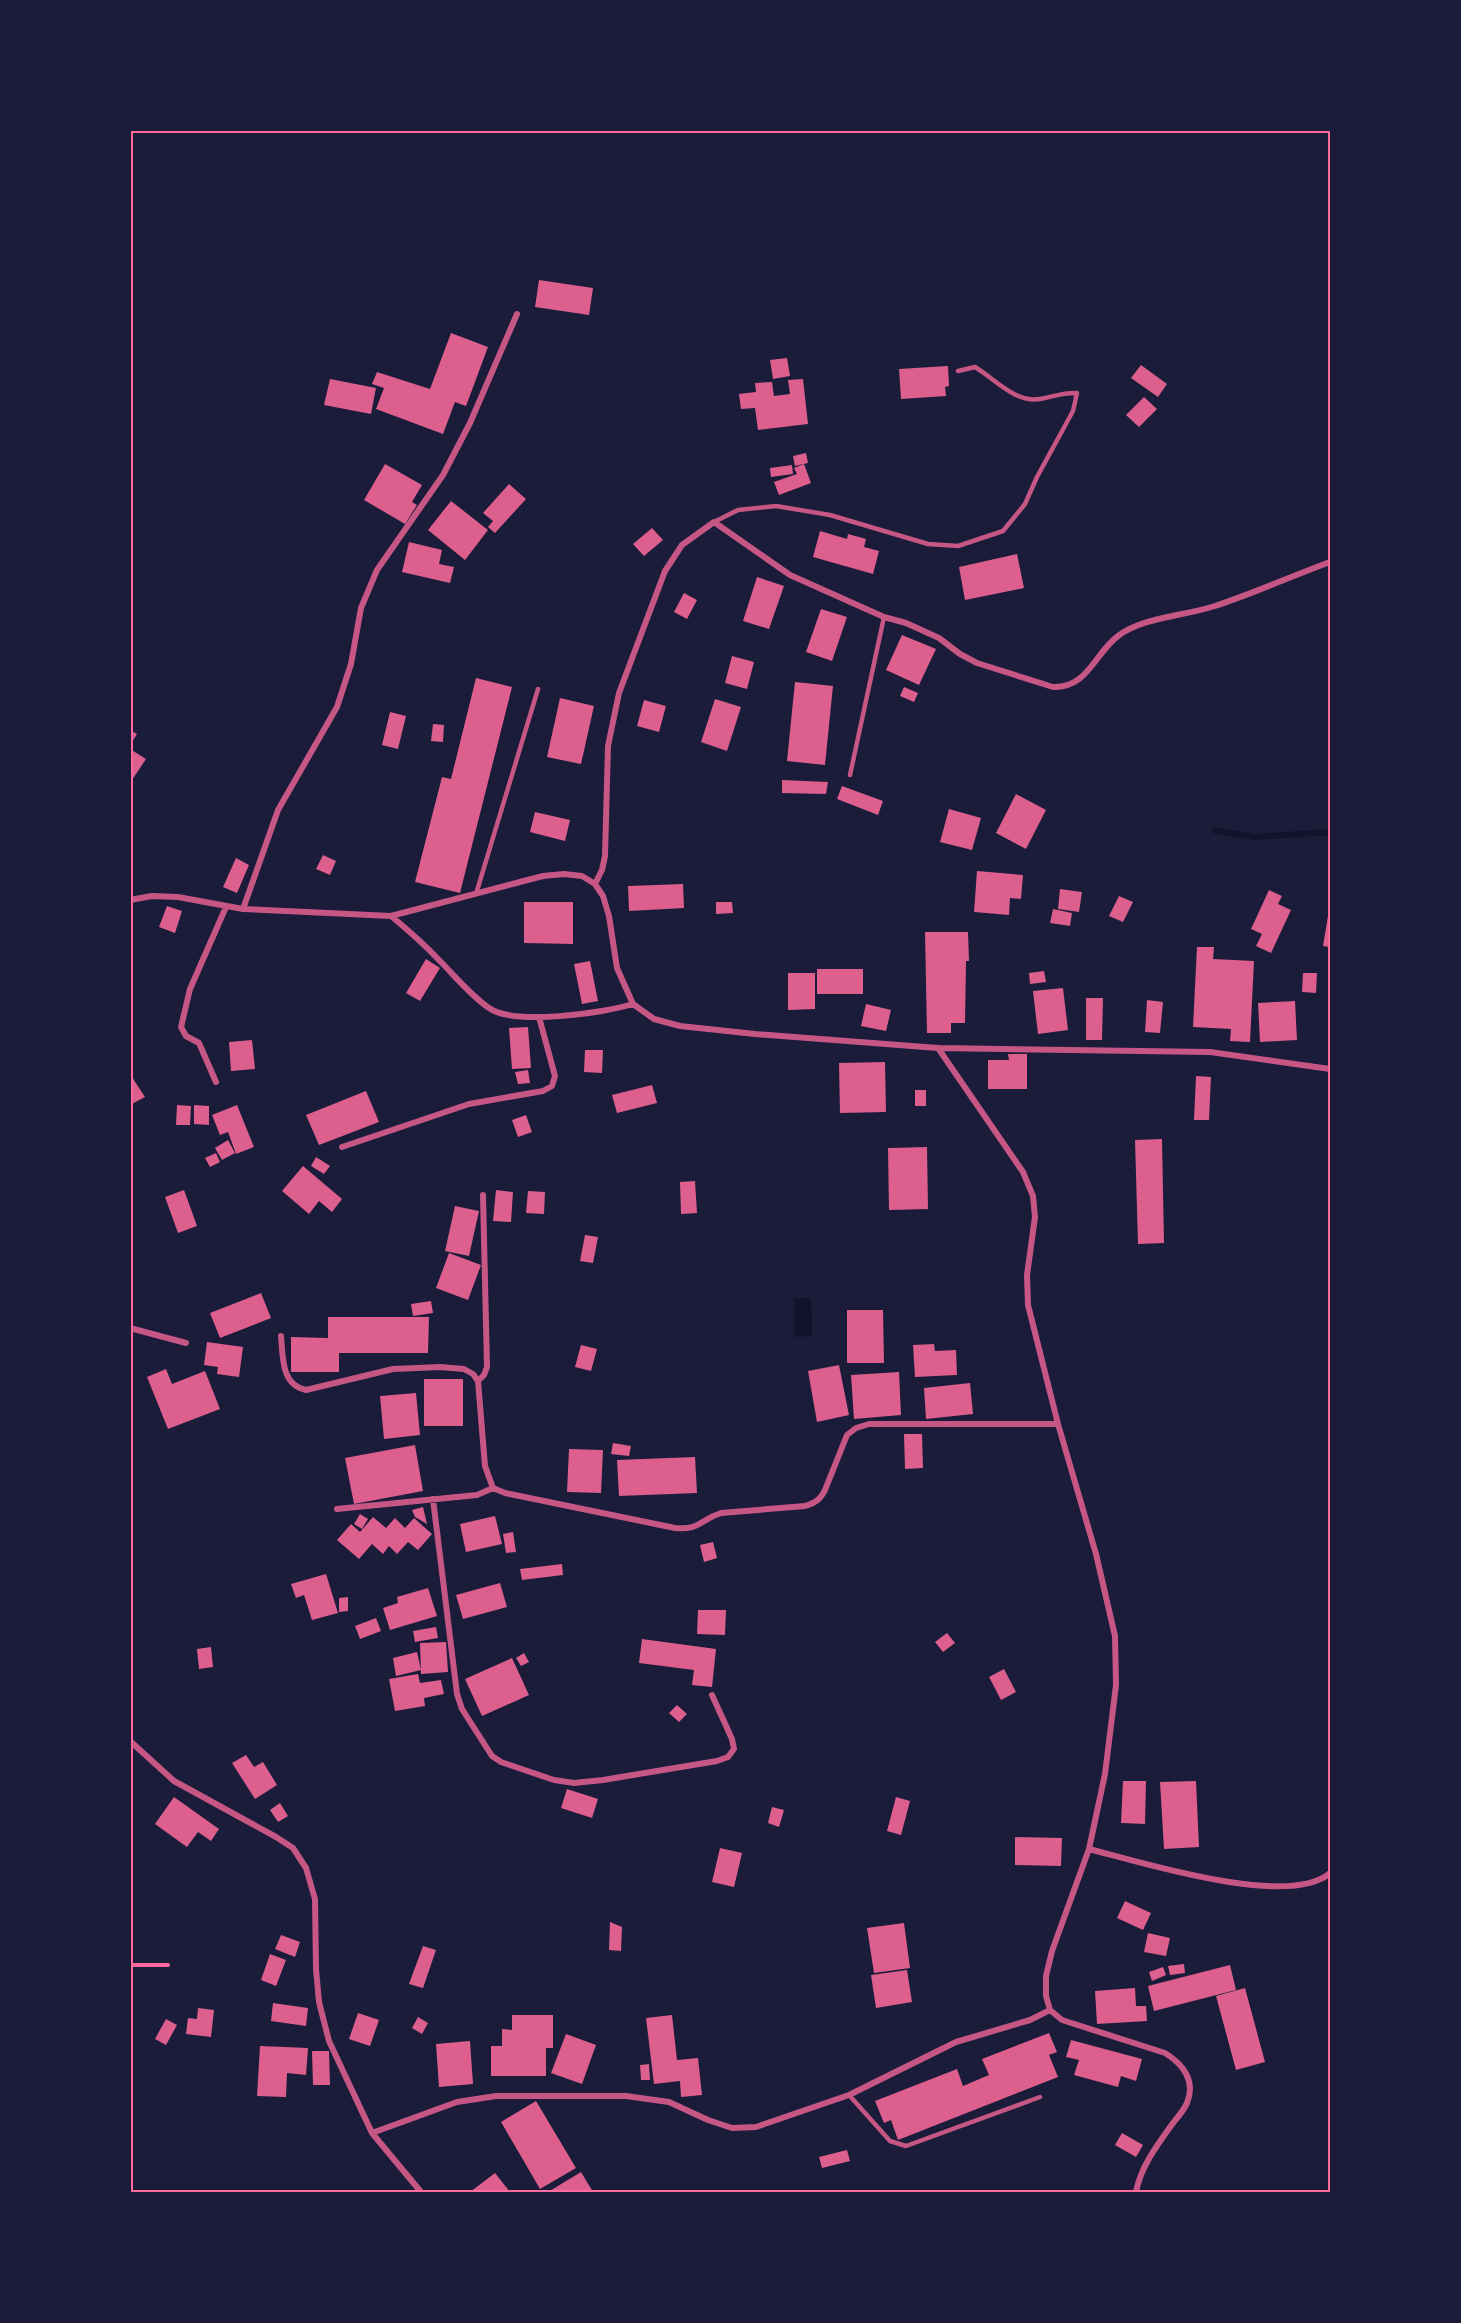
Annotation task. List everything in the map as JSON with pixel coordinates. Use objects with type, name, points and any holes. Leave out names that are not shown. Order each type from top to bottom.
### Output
[{"type":"street","points":[[243,909],[278,810],[337,707],[351,664],[361,608],[377,570],[443,475],[470,423],[517,314]]},
{"type":"street","points":[[595,884],[602,870],[605,856],[608,746],[619,693],[665,571],[682,545],[714,522],[790,575],[884,617],[906,623],[939,638],[960,654],[977,663],[1053,687],[1074,684],[1118,636],[1135,627],[1213,607],[1330,562]]},
{"type":"street","points":[[130,900],[152,896],[178,897],[243,909],[391,916],[543,876],[564,874],[582,876],[595,884],[603,896],[617,968],[633,1004],[654,1019],[680,1026],[938,1048],[1210,1052],[1330,1069]]},
{"type":"street","points":[[216,1082],[199,1043],[186,1036],[181,1027],[190,989],[226,907]]},
{"type":"street","points":[[391,916],[425,945],[490,1009],[509,1015],[539,1017],[614,1010],[633,1004]]},
{"type":"street","points":[[342,1147],[468,1104],[543,1091],[552,1086],[555,1076],[539,1017]]},
{"type":"street","points":[[938,1048],[1023,1172],[1033,1196],[1035,1217],[1027,1275],[1028,1305],[1058,1424],[1096,1554],[1115,1636],[1114,1696],[1105,1774],[1089,1849],[1052,1951],[1046,1976],[1046,1996],[1050,2010],[1062,2020],[1081,2028],[1165,2053],[1179,2062],[1188,2075],[1190,2086],[1187,2103],[1138,2179],[1136,2193]]},
{"type":"street","points":[[478,1381],[484,1375],[487,1367],[483,1195]]},
{"type":"street","points":[[130,1328],[186,1343]]},
{"type":"street","points":[[281,1336],[284,1368],[297,1388],[306,1390],[393,1369],[440,1367],[464,1369],[473,1374],[478,1381],[485,1466],[493,1488],[505,1493],[689,1529],[722,1513],[805,1506],[815,1503],[825,1491],[847,1435],[856,1428],[869,1424],[1058,1424]]},
{"type":"street","points":[[337,1509],[477,1496],[493,1488]]},
{"type":"street","points":[[433,1499],[457,1694],[462,1709],[492,1756],[501,1762],[554,1780],[574,1783],[717,1761],[728,1757],[734,1749],[732,1739],[712,1695]]},
{"type":"street","points":[[130,1741],[174,1781],[293,1848],[306,1868],[315,1899],[316,1969],[320,2002],[329,2041],[372,2133],[421,2193]]},
{"type":"street","points":[[1089,1849],[1205,1879],[1241,1885],[1300,1885],[1319,1882],[1330,1873]]},
{"type":"street","points":[[372,2133],[457,2102],[496,2096],[626,2096],[669,2102],[732,2128],[756,2127],[849,2095],[956,2042],[1030,2019],[1050,2010]]},
{"type":"lane","points":[[714,522],[738,510],[776,506],[830,515],[928,544],[958,546],[1003,531],[1025,504],[1073,411],[1077,393],[1065,392],[1041,399],[1026,400],[975,367],[958,371]]},
{"type":"lane","points":[[850,775],[884,617]]},
{"type":"lane","points":[[476,894],[538,690]]},
{"type":"lane","points":[[849,2095],[890,2141],[906,2146],[1040,2097]]},
{"type":"path","points":[[130,1965],[168,1965]]},
{"type":"shaded area","points":[[794,1298],[811,1298],[812,1336],[795,1337]]},
{"type":"building","points":[[539,280],[593,288],[589,315],[535,307]]},
{"type":"building","points":[[451,333],[488,347],[466,406],[455,402],[443,434],[376,409],[384,388],[372,384],[377,372],[430,389]]},
{"type":"building","points":[[787,358],[790,376],[773,379],[770,360]]},
{"type":"building","points":[[1141,365],[1167,384],[1158,397],[1131,378]]},
{"type":"building","points":[[948,366],[949,386],[945,387],[946,396],[901,399],[899,369]]},
{"type":"building","points":[[330,379],[376,388],[371,414],[324,405]]},
{"type":"building","points":[[803,379],[808,424],[758,430],[755,408],[741,409],[739,394],[756,392],[755,383],[772,382],[774,396],[790,394],[788,380]]},
{"type":"building","points":[[1144,397],[1157,409],[1139,427],[1126,415]]},
{"type":"building","points":[[806,453],[808,463],[795,466],[793,456]]},
{"type":"building","points":[[385,464],[422,485],[412,502],[417,505],[405,524],[364,500]]},
{"type":"building","points":[[804,464],[811,483],[779,495],[774,482],[797,474],[794,468]]},
{"type":"building","points":[[792,465],[793,474],[771,477],[770,468]]},
{"type":"building","points":[[509,484],[526,499],[495,533],[488,527],[493,521],[483,513]]},
{"type":"building","points":[[451,501],[488,530],[465,560],[428,530]]},
{"type":"building","points":[[652,528],[663,540],[644,556],[633,544]]},
{"type":"building","points":[[820,531],[847,539],[848,534],[866,539],[864,547],[879,551],[873,574],[813,557]]},
{"type":"building","points":[[409,542],[442,550],[439,564],[454,567],[450,583],[402,572]]},
{"type":"building","points":[[1017,554],[1024,588],[965,600],[959,567]]},
{"type":"building","points":[[757,577],[784,586],[769,629],[743,621]]},
{"type":"building","points":[[684,593],[697,600],[687,619],[674,612]]},
{"type":"building","points":[[821,609],[847,617],[832,661],[806,652]]},
{"type":"building","points":[[902,635],[936,649],[919,685],[886,670]]},
{"type":"building","points":[[732,656],[754,662],[747,689],[725,683]]},
{"type":"building","points":[[476,678],[512,687],[460,893],[415,882],[442,777],[451,779]]},
{"type":"building","points":[[795,682],[833,686],[825,765],[787,761]]},
{"type":"building","points":[[904,687],[918,693],[914,702],[900,696]]},
{"type":"building","points":[[560,698],[594,706],[581,764],[547,757]]},
{"type":"building","points":[[715,699],[741,707],[727,751],[701,742]]},
{"type":"building","points":[[644,700],[666,706],[659,732],[637,726]]},
{"type":"building","points":[[390,712],[406,716],[398,749],[382,745]]},
{"type":"building","points":[[433,724],[444,725],[443,742],[431,741]]},
{"type":"building","points":[[130,730],[137,734],[130,745]]},
{"type":"building","points":[[130,749],[146,759],[130,783]]},
{"type":"building","points":[[782,780],[828,782],[826,794],[782,793]]},
{"type":"building","points":[[842,786],[883,801],[878,815],[837,799]]},
{"type":"building","points":[[1016,794],[1046,810],[1026,849],[996,833]]},
{"type":"building","points":[[949,809],[981,818],[972,850],[940,842]]},
{"type":"building","points":[[535,812],[570,820],[565,841],[530,832]]},
{"type":"building","points":[[323,855],[336,861],[330,875],[316,869]]},
{"type":"building","points":[[236,858],[249,865],[237,893],[223,887]]},
{"type":"building","points":[[977,871],[1023,875],[1021,899],[1010,898],[1009,915],[974,912]]},
{"type":"building","points":[[683,884],[684,908],[629,911],[628,886]]},
{"type":"building","points":[[1060,889],[1082,892],[1079,912],[1058,909]]},
{"type":"building","points":[[1269,890],[1282,896],[1278,904],[1291,910],[1271,953],[1256,946],[1262,934],[1251,929]]},
{"type":"building","points":[[1119,896],[1133,902],[1123,922],[1109,916]]},
{"type":"building","points":[[524,902],[573,902],[573,944],[524,943]]},
{"type":"building","points":[[716,902],[732,902],[733,913],[716,914]]},
{"type":"building","points":[[167,906],[182,911],[175,933],[159,927]]},
{"type":"building","points":[[1053,909],[1072,913],[1070,926],[1050,923]]},
{"type":"building","points":[[1330,910],[1330,947],[1323,946]]},
{"type":"building","points":[[925,932],[968,932],[969,961],[966,961],[965,1023],[951,1023],[951,1033],[927,1033]]},
{"type":"building","points":[[1197,947],[1214,947],[1213,959],[1254,961],[1250,1042],[1230,1041],[1231,1029],[1193,1027]]},
{"type":"building","points":[[426,959],[440,968],[420,1001],[406,993]]},
{"type":"building","points":[[590,961],[598,1001],[582,1004],[574,964]]},
{"type":"building","points":[[817,969],[863,969],[863,994],[817,994]]},
{"type":"building","points":[[1044,971],[1046,982],[1030,984],[1029,973]]},
{"type":"building","points":[[788,973],[815,973],[815,1009],[788,1010]]},
{"type":"building","points":[[1303,973],[1317,973],[1316,993],[1302,992]]},
{"type":"building","points":[[1063,988],[1068,1030],[1038,1034],[1033,991]]},
{"type":"building","points":[[1086,998],[1103,998],[1102,1040],[1086,1040]]},
{"type":"building","points":[[1147,1000],[1163,1002],[1160,1033],[1145,1032]]},
{"type":"building","points":[[1295,1001],[1297,1040],[1260,1042],[1258,1003]]},
{"type":"building","points":[[866,1004],[891,1010],[886,1031],[861,1026]]},
{"type":"building","points":[[528,1027],[531,1068],[512,1069],[509,1028]]},
{"type":"building","points":[[252,1040],[255,1069],[231,1071],[229,1042]]},
{"type":"building","points":[[585,1050],[603,1050],[602,1073],[584,1072]]},
{"type":"building","points":[[1008,1054],[1027,1054],[1027,1089],[988,1089],[988,1060],[1009,1060]]},
{"type":"building","points":[[885,1062],[886,1112],[840,1113],[839,1063]]},
{"type":"building","points":[[528,1070],[530,1083],[518,1084],[515,1072]]},
{"type":"building","points":[[130,1074],[145,1097],[130,1105]]},
{"type":"building","points":[[1196,1076],[1211,1077],[1209,1120],[1194,1120]]},
{"type":"building","points":[[652,1085],[657,1103],[617,1113],[612,1095]]},
{"type":"building","points":[[915,1090],[926,1090],[926,1106],[915,1106]]},
{"type":"building","points":[[366,1091],[379,1122],[319,1145],[306,1115]]},
{"type":"building","points":[[177,1105],[191,1106],[190,1125],[176,1125]]},
{"type":"building","points":[[194,1105],[209,1106],[209,1125],[194,1124]]},
{"type":"building","points":[[237,1105],[254,1147],[236,1154],[228,1132],[220,1135],[212,1115]]},
{"type":"building","points":[[526,1115],[532,1132],[518,1137],[512,1120]]},
{"type":"building","points":[[1162,1139],[1164,1243],[1138,1244],[1135,1140]]},
{"type":"building","points":[[228,1140],[235,1153],[222,1160],[215,1148]]},
{"type":"building","points":[[927,1147],[928,1209],[889,1210],[888,1148]]},
{"type":"building","points":[[216,1153],[220,1162],[210,1167],[205,1158]]},
{"type":"building","points":[[316,1157],[330,1166],[324,1174],[311,1166]]},
{"type":"building","points":[[303,1166],[342,1199],[332,1212],[319,1201],[309,1214],[282,1191]]},
{"type":"building","points":[[695,1181],[697,1213],[681,1214],[680,1182]]},
{"type":"building","points":[[184,1190],[197,1226],[178,1233],[165,1197]]},
{"type":"building","points":[[496,1190],[513,1192],[511,1222],[493,1221]]},
{"type":"building","points":[[528,1191],[545,1192],[544,1214],[526,1213]]},
{"type":"building","points":[[455,1206],[479,1211],[469,1256],[445,1251]]},
{"type":"building","points":[[585,1235],[598,1237],[593,1263],[580,1261]]},
{"type":"building","points":[[449,1253],[481,1265],[468,1300],[436,1288]]},
{"type":"building","points":[[261,1293],[271,1318],[220,1338],[210,1313]]},
{"type":"building","points":[[431,1301],[433,1313],[413,1316],[411,1304]]},
{"type":"building","points":[[847,1310],[883,1310],[884,1363],[847,1363]]},
{"type":"building","points":[[328,1317],[429,1317],[428,1353],[339,1353],[339,1372],[291,1372],[291,1337],[328,1338]]},
{"type":"building","points":[[207,1342],[243,1347],[239,1377],[217,1374],[218,1367],[204,1365]]},
{"type":"building","points":[[934,1344],[935,1351],[956,1350],[957,1375],[915,1377],[913,1345]]},
{"type":"building","points":[[581,1345],[597,1349],[591,1371],[575,1367]]},
{"type":"building","points":[[839,1365],[849,1415],[817,1422],[808,1371]]},
{"type":"building","points":[[166,1369],[172,1384],[205,1371],[220,1409],[168,1429],[147,1377]]},
{"type":"building","points":[[899,1372],[901,1415],[854,1419],[851,1375]]},
{"type":"building","points":[[424,1379],[463,1379],[463,1426],[424,1426]]},
{"type":"building","points":[[970,1383],[973,1414],[926,1419],[924,1388]]},
{"type":"building","points":[[416,1393],[420,1435],[384,1439],[380,1396]]},
{"type":"building","points":[[904,1434],[922,1434],[923,1468],[905,1469]]},
{"type":"building","points":[[613,1443],[631,1446],[629,1456],[611,1454]]},
{"type":"building","points":[[415,1445],[423,1491],[354,1504],[345,1458]]},
{"type":"building","points":[[569,1449],[603,1450],[601,1493],[567,1492]]},
{"type":"building","points":[[695,1457],[697,1493],[619,1496],[617,1460]]},
{"type":"building","points":[[423,1507],[427,1524],[415,1517],[412,1510]]},
{"type":"building","points":[[360,1514],[368,1519],[362,1529],[354,1524]]},
{"type":"building","points":[[495,1516],[502,1544],[466,1552],[460,1524]]},
{"type":"building","points":[[373,1517],[386,1528],[395,1518],[405,1528],[414,1518],[432,1534],[418,1550],[408,1542],[397,1554],[389,1546],[383,1554],[372,1544],[359,1559],[337,1540],[351,1524],[360,1532]]},
{"type":"building","points":[[513,1532],[516,1552],[506,1553],[503,1534]]},
{"type":"building","points":[[713,1542],[717,1558],[704,1562],[700,1545]]},
{"type":"building","points":[[562,1564],[563,1575],[522,1580],[520,1569]]},
{"type":"building","points":[[326,1574],[338,1613],[312,1620],[304,1595],[296,1598],[291,1584]]},
{"type":"building","points":[[500,1583],[507,1607],[463,1619],[456,1595]]},
{"type":"building","points":[[428,1588],[437,1616],[390,1630],[383,1608],[398,1603],[397,1597]]},
{"type":"building","points":[[348,1597],[348,1611],[339,1612],[339,1598]]},
{"type":"building","points":[[698,1610],[726,1610],[725,1635],[697,1634]]},
{"type":"building","points":[[376,1618],[381,1631],[360,1639],[355,1626]]},
{"type":"building","points":[[436,1627],[438,1638],[415,1642],[413,1631]]},
{"type":"building","points":[[947,1633],[955,1643],[943,1652],[935,1642]]},
{"type":"building","points":[[642,1639],[716,1649],[712,1687],[692,1685],[694,1670],[639,1663]]},
{"type":"building","points":[[446,1642],[448,1672],[421,1674],[420,1643]]},
{"type":"building","points":[[211,1647],[213,1667],[199,1669],[197,1649]]},
{"type":"building","points":[[417,1652],[421,1670],[396,1676],[393,1658]]},
{"type":"building","points":[[524,1653],[529,1662],[521,1666],[516,1658]]},
{"type":"building","points":[[512,1658],[529,1695],[482,1716],[465,1679]]},
{"type":"building","points":[[1004,1669],[1016,1692],[1001,1700],[989,1677]]},
{"type":"building","points":[[418,1674],[420,1683],[441,1680],[444,1694],[424,1698],[425,1706],[395,1711],[389,1679]]},
{"type":"building","points":[[677,1705],[687,1714],[679,1722],[669,1713]]},
{"type":"building","points":[[246,1755],[254,1767],[263,1762],[277,1785],[255,1799],[232,1763]]},
{"type":"building","points":[[1123,1781],[1146,1781],[1145,1824],[1121,1823]]},
{"type":"building","points":[[1196,1781],[1199,1847],[1164,1849],[1160,1782]]},
{"type":"building","points":[[567,1789],[598,1799],[592,1818],[561,1808]]},
{"type":"building","points":[[174,1797],[219,1829],[211,1841],[198,1832],[187,1847],[155,1824]]},
{"type":"building","points":[[896,1797],[910,1801],[901,1835],[887,1831]]},
{"type":"building","points":[[280,1803],[288,1816],[278,1822],[270,1810]]},
{"type":"building","points":[[772,1807],[784,1810],[779,1827],[768,1823]]},
{"type":"building","points":[[1015,1837],[1062,1838],[1061,1866],[1015,1865]]},
{"type":"building","points":[[720,1848],[742,1853],[734,1887],[712,1882]]},
{"type":"building","points":[[1125,1901],[1151,1913],[1143,1930],[1117,1918]]},
{"type":"building","points":[[610,1922],[622,1927],[621,1951],[609,1950]]},
{"type":"building","points":[[904,1923],[910,1968],[874,1973],[867,1928]]},
{"type":"building","points":[[1148,1933],[1170,1938],[1166,1956],[1144,1952]]},
{"type":"building","points":[[281,1935],[300,1942],[295,1957],[275,1949]]},
{"type":"building","points":[[423,1946],[436,1950],[423,1988],[409,1984]]},
{"type":"building","points":[[270,1954],[286,1960],[276,1986],[261,1980]]},
{"type":"building","points":[[1184,1964],[1185,1973],[1170,1975],[1168,1966]]},
{"type":"building","points":[[1230,1965],[1236,1990],[1154,2011],[1148,1986]]},
{"type":"building","points":[[1163,1967],[1166,1975],[1152,1981],[1149,1972]]},
{"type":"building","points":[[907,1970],[912,2002],[876,2008],[871,1975]]},
{"type":"building","points":[[1135,1988],[1136,2006],[1146,2006],[1147,2021],[1097,2024],[1095,1991]]},
{"type":"building","points":[[1245,1988],[1265,2062],[1236,2070],[1216,1996]]},
{"type":"building","points":[[273,2003],[308,2008],[306,2026],[271,2021]]},
{"type":"building","points":[[198,2008],[214,2010],[211,2037],[186,2034],[188,2018],[197,2019]]},
{"type":"building","points":[[358,2013],[379,2020],[370,2046],[349,2039]]},
{"type":"building","points":[[512,2015],[553,2015],[553,2048],[546,2048],[546,2076],[491,2076],[491,2046],[502,2046],[502,2029],[512,2030]]},
{"type":"building","points":[[672,2015],[677,2060],[698,2058],[702,2095],[681,2097],[680,2081],[654,2084],[646,2018]]},
{"type":"building","points":[[418,2017],[428,2023],[422,2034],[412,2028]]},
{"type":"building","points":[[166,2019],[177,2025],[166,2045],[155,2039]]},
{"type":"building","points":[[1049,2033],[1057,2052],[1049,2055],[1058,2077],[898,2140],[891,2120],[884,2123],[875,2101],[957,2069],[963,2086],[989,2075],[982,2059]]},
{"type":"building","points":[[566,2034],[596,2045],[582,2084],[551,2073]]},
{"type":"building","points":[[1071,2040],[1142,2059],[1136,2081],[1121,2076],[1118,2087],[1074,2075],[1079,2060],[1066,2057]]},
{"type":"building","points":[[470,2041],[473,2084],[439,2087],[436,2044]]},
{"type":"building","points":[[260,2046],[308,2048],[306,2075],[287,2073],[286,2097],[257,2096]]},
{"type":"building","points":[[312,2051],[329,2051],[330,2085],[313,2085]]},
{"type":"building","points":[[649,2064],[650,2080],[641,2080],[640,2065]]},
{"type":"building","points":[[536,2101],[576,2168],[540,2189],[501,2122]]},
{"type":"building","points":[[1122,2133],[1143,2145],[1136,2157],[1115,2145]]},
{"type":"building","points":[[847,2150],[850,2161],[822,2168],[819,2157]]},
{"type":"building","points":[[581,2172],[593,2192],[548,2192]]},
{"type":"building","points":[[495,2173],[510,2192],[470,2192]]},
{"type":"waterway","points":[[1214,830],[1255,837],[1330,832]]}]
